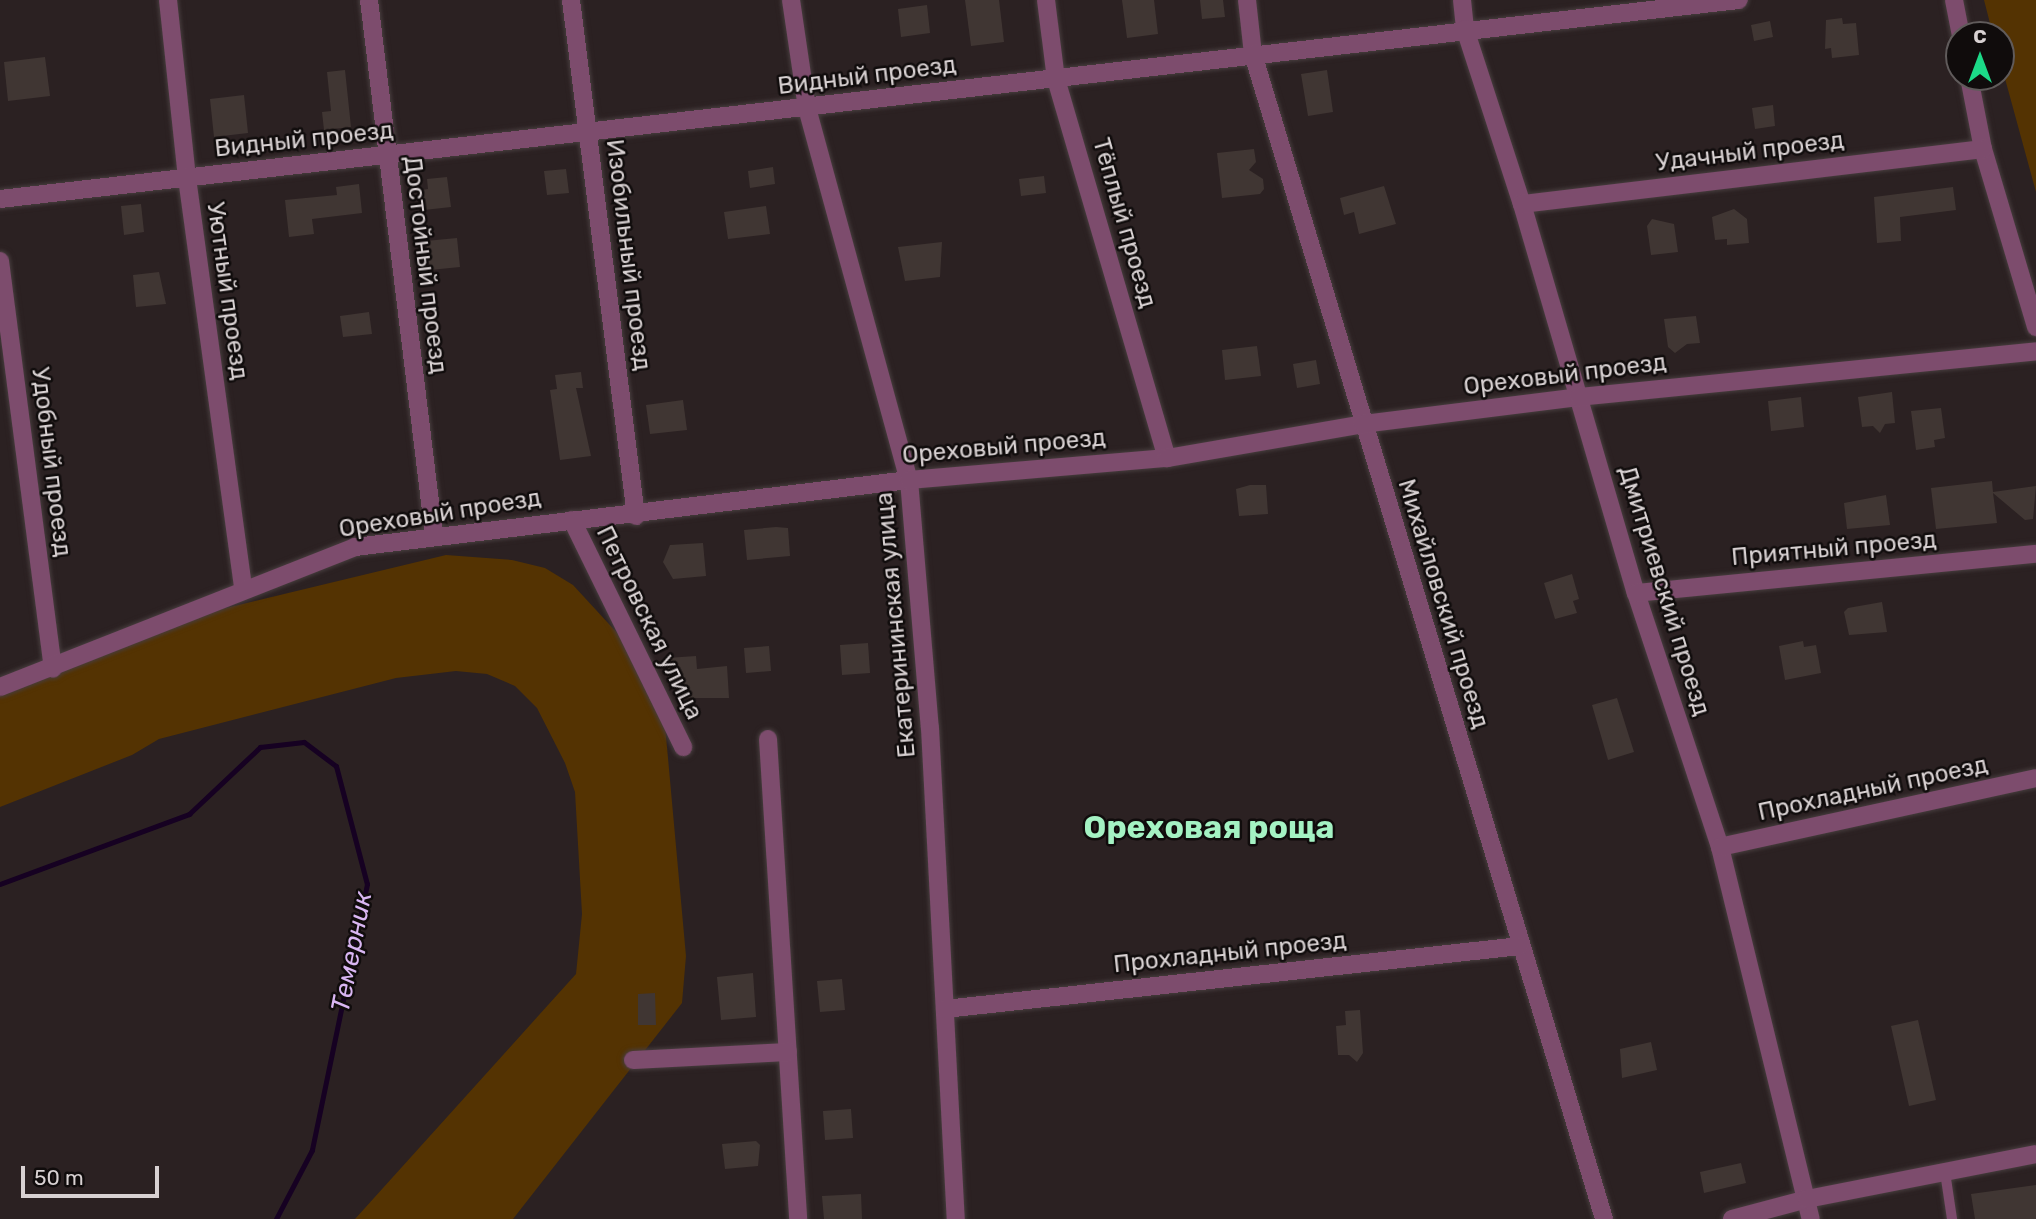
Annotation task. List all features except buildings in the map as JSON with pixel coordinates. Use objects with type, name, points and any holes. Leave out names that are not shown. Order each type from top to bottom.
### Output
[{"type":"street","name":"Уютный проезд","points":[[168,0],[187,177],[243,587]]},
{"type":"street","name":"Достойный проезд","points":[[369,0],[434,535]]},
{"type":"street","name":"Изобильный проезд","points":[[571,0],[636,516]]},
{"type":"street","name":"Екатерининская улица","points":[[791,0],[807,108],[909,480],[930,728],[956,1219]]},
{"type":"street","name":"Тёплый проезд","points":[[1046,0],[1056,79],[1167,458]]},
{"type":"street","name":"Михайловский проезд","points":[[1247,0],[1254,54],[1604,1219]]},
{"type":"street","name":"Дмитриевский проезд","points":[[1462,0],[1465,29],[1522,204],[1636,593],[1720,847],[1811,1219]]},
{"type":"street","name":"Видный проезд","points":[[0,199],[1056,79],[1671,3],[1739,0]]},
{"type":"street","points":[[1954,0],[1958,21]]},
{"type":"street","points":[[1972,91],[1983,149],[2036,327]]},
{"type":"street","name":"Удачный проезд","points":[[1522,204],[1983,149]]},
{"type":"street","name":"Удобный проезд","points":[[0,261],[53,668]]},
{"type":"street","name":"Ореховый проезд","points":[[0,687],[53,668],[243,587],[355,547],[434,535],[636,516],[909,480],[1167,458],[1363,424],[1579,397],[2036,351]]},
{"type":"street","name":"Петровская улица","points":[[572,520],[683,747]]},
{"type":"street","name":"Приятный проезд","points":[[1636,593],[2036,554]]},
{"type":"street","points":[[768,739],[798,1219]]},
{"type":"street","name":"Прохладный проезд","points":[[1720,847],[2036,778]]},
{"type":"street","name":"Прохладный проезд","points":[[945,1009],[1520,946]]},
{"type":"street","points":[[633,1060],[788,1052]]},
{"type":"street","points":[[1732,1219],[1807,1199],[2036,1154]]},
{"type":"lane","points":[[1945,1172],[1952,1219]]},
{"type":"shaded area","points":[[1984,0],[2036,0],[2036,192],[2008,91],[2015,91],[2015,21],[1989,21]]},
{"type":"shaded area","points":[[446,555],[512,560],[545,568],[573,585],[620,636],[665,725],[686,956],[682,1003],[513,1219],[355,1219],[576,974],[582,914],[575,792],[565,763],[537,708],[515,686],[487,674],[456,671],[396,678],[159,739],[132,755],[0,807],[0,695],[218,610]]},
{"type":"waterway","name":"Темерник","points":[[0,884],[189,814],[260,747],[304,742],[336,766],[367,884],[312,1150],[276,1219]]},
{"type":"district","name":"Ореховая роща","points":[[1209,827]]}]
